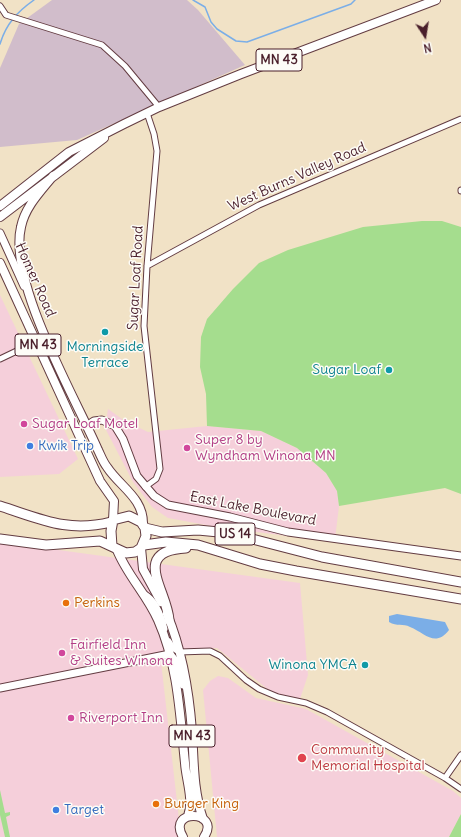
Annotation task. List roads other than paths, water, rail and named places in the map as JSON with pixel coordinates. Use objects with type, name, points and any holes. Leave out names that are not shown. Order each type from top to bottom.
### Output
[{"type":"highway","name":"US 14","points":[[0,506],[68,526],[92,527],[129,516],[138,520],[144,526],[162,532],[198,530],[229,533],[322,558],[461,582]]},
{"type":"highway","points":[[112,521],[114,548]]},
{"type":"highway","points":[[142,547],[146,536],[144,526]]},
{"type":"highway","name":"US 14","points":[[0,539],[46,545],[100,540],[114,548],[129,553],[142,547],[182,542],[215,549],[260,564],[461,599]]},
{"type":"highway","points":[[170,620],[167,604],[155,576],[154,566],[157,560],[163,553],[172,549],[215,549]]},
{"type":"main road","name":"MN 43","points":[[0,206],[69,152],[159,107],[436,0]]},
{"type":"main road","name":"MN 43","points":[[0,217],[124,124]]},
{"type":"main road","name":"MN 43","points":[[29,298],[18,248],[21,227],[29,205],[53,176]]},
{"type":"main road","name":"Homer Road","points":[[0,263],[100,481],[114,501],[112,521]]},
{"type":"main road","name":"Homer Road","points":[[29,298],[88,425]]},
{"type":"main road","name":"MN 43","points":[[88,425],[107,467],[135,498],[144,517],[144,526]]},
{"type":"main road","name":"MN 43","points":[[142,547],[143,569],[170,620],[179,652],[189,704],[195,787],[203,819],[207,827],[204,837]]},
{"type":"main road","name":"MN 43","points":[[114,548],[123,566],[144,593],[158,621],[170,654],[179,702],[190,798],[188,816],[181,826],[183,837]]},
{"type":"main road","points":[[188,816],[195,815],[203,819]]},
{"type":"street","points":[[0,6],[6,15],[102,45],[130,71],[159,107]]},
{"type":"street","name":"Sugar Loaf Road","points":[[145,487],[156,478],[160,470],[144,326],[147,266],[157,151],[154,134],[147,113]]},
{"type":"street","name":"West Burns Valley Road","points":[[147,266],[258,205],[461,119]]},
{"type":"street","name":"Homer Road","points":[[0,233],[29,298]]},
{"type":"street","points":[[0,359],[46,337]]},
{"type":"street","name":"East Lake Boulevard","points":[[88,425],[94,421],[102,420],[115,426],[123,439],[137,476],[145,487],[168,505],[224,516],[274,529],[461,556]]},
{"type":"street","points":[[144,593],[150,597],[156,605],[170,643],[179,652],[210,650],[220,656],[246,680],[259,689],[278,697],[306,703],[327,712],[445,778],[461,789]]},
{"type":"street","points":[[0,688],[170,654],[178,664],[189,704]]},
{"type":"street","points":[[445,778],[461,755]]},
{"type":"water","points":[[397,614],[445,622],[449,630],[439,638],[430,638],[405,625],[389,622],[389,616]]},
{"type":"waterway","points":[[0,44],[9,24],[22,9],[34,0]]},
{"type":"waterway","points":[[193,0],[205,7],[211,22],[217,29],[236,41],[247,42],[351,4],[355,0]]},
{"type":"place","name":"Morningside Terrace","points":[[105,332]]},
{"type":"place","name":"Sugar Loaf","points":[[389,370]]},
{"type":"place","name":"Sugar Loaf Motel","points":[[24,424]]},
{"type":"place","name":"Kwik Trip","points":[[30,446]]},
{"type":"place","name":"Super 8 by Wyndham Winona MN","points":[[187,448]]},
{"type":"place","name":"Perkins","points":[[66,603]]},
{"type":"place","name":"Fairfield Inn & Suites Winona","points":[[62,653]]},
{"type":"place","name":"Winona YMCA","points":[[365,665]]},
{"type":"place","name":"Riverport Inn","points":[[71,718]]},
{"type":"place","name":"Community Memorial Hospital","points":[[302,758]]},
{"type":"place","name":"Burger King","points":[[156,804]]},
{"type":"place","name":"Target","points":[[56,810]]}]
